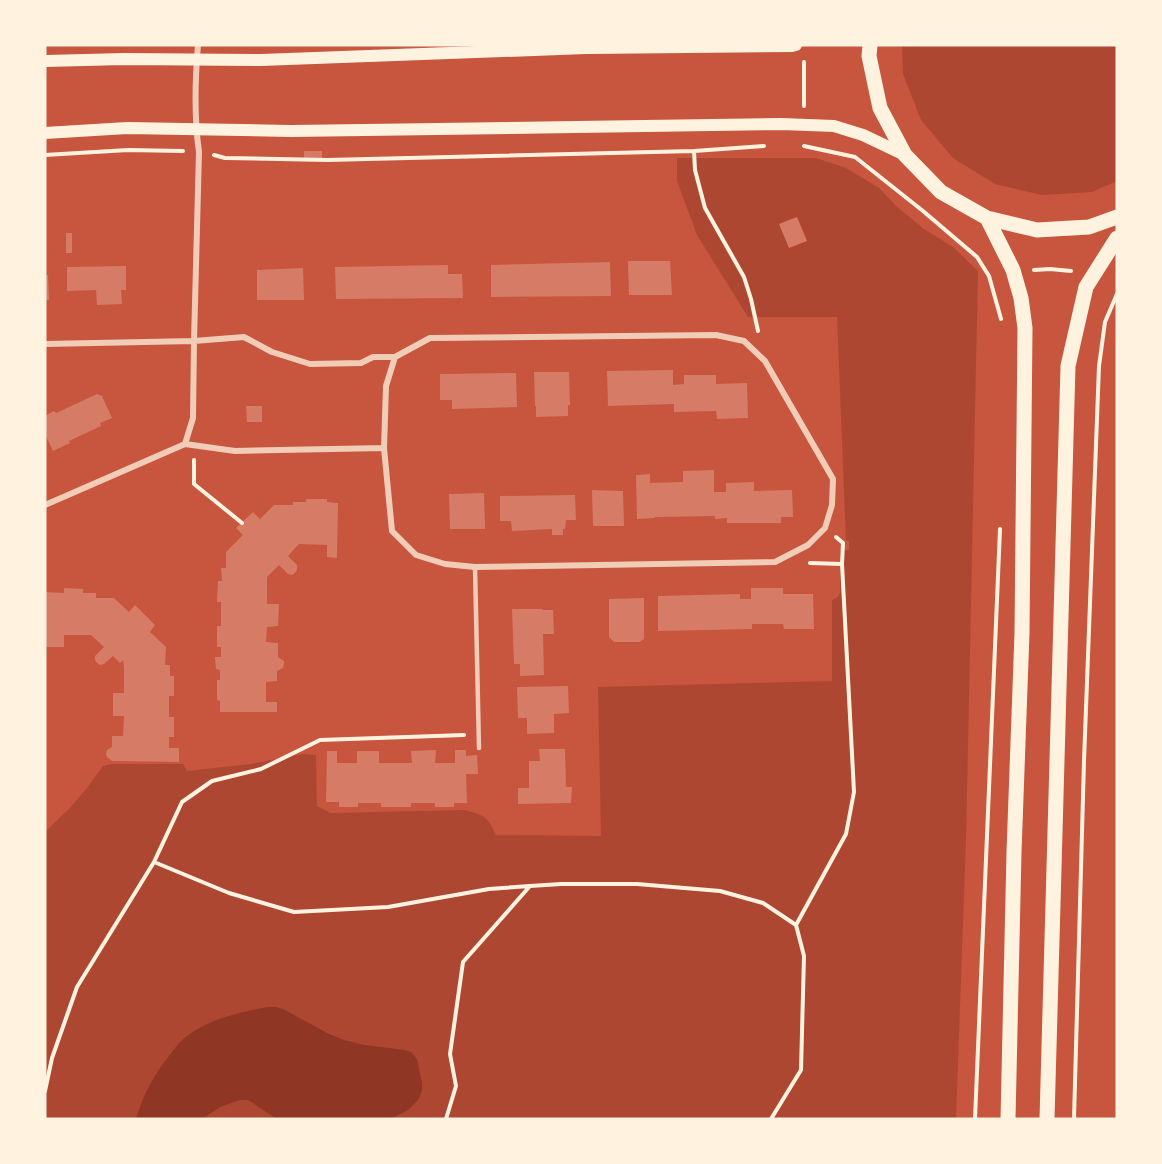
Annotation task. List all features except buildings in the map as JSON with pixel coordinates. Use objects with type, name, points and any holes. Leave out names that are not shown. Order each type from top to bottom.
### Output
[{"type":"main road","points":[[45,61],[261,60],[586,48],[796,45]]},
{"type":"main road","points":[[870,45],[869,56],[880,108],[904,155],[941,192],[987,218],[1037,230],[1089,227],[1117,217]]},
{"type":"main road","points":[[45,133],[126,128],[291,131],[782,124],[834,126],[863,135],[904,155]]},
{"type":"main road","points":[[987,218],[1012,270],[1021,298],[1025,328],[1026,369],[1022,633],[1008,1119]]},
{"type":"main road","points":[[1047,1119],[1068,366],[1086,287],[1117,238]]},
{"type":"street","points":[[185,444],[193,417],[199,152],[196,129],[198,45]]},
{"type":"street","points":[[45,344],[194,341],[244,337],[272,352],[310,364],[361,363],[373,357],[395,357],[429,338],[716,335],[744,341],[765,361],[833,478],[832,505],[825,528],[808,545],[775,562],[475,567],[445,564],[416,555],[392,531],[384,448],[386,386],[395,357]]},
{"type":"street","points":[[45,505],[185,444],[235,451],[384,448]]},
{"type":"lane","points":[[475,567],[479,748]]},
{"type":"path","points":[[804,56],[804,146],[855,156],[977,257],[989,276],[1002,321]]},
{"type":"path","points":[[45,155],[128,150],[199,152],[225,158],[327,160],[694,151],[771,145]]},
{"type":"path","points":[[694,151],[695,170],[705,208],[744,277],[765,361]]},
{"type":"path","points":[[989,276],[1012,270],[1050,269],[1095,274]]},
{"type":"path","points":[[1074,1119],[1083,773],[1099,366],[1105,322],[1117,294]]},
{"type":"path","points":[[194,445],[194,484],[242,523]]},
{"type":"path","points":[[975,1119],[1000,523]]},
{"type":"path","points":[[796,925],[846,834],[854,792],[842,564],[843,543],[825,528]]},
{"type":"path","points":[[45,1091],[52,1058],[77,987],[154,861],[182,802],[212,781],[261,769],[320,740],[478,734]]},
{"type":"path","points":[[154,861],[229,892],[294,912],[388,908],[489,889],[561,884],[637,884],[720,891],[763,903],[796,925],[804,956],[801,1070],[771,1119]]},
{"type":"path","points":[[446,1119],[456,1086],[450,1054],[463,962],[530,886]]},
{"type":"shaded area","points":[[902,45],[1117,45],[1117,181],[1092,192],[1042,195],[995,184],[953,158],[921,120],[903,74]]},
{"type":"shaded area","points":[[677,158],[816,158],[846,168],[879,188],[896,206],[924,229],[953,247],[978,271],[966,839],[956,1119],[45,1119],[45,832],[70,808],[103,766],[183,764],[187,771],[250,764],[304,754],[316,755],[317,806],[331,813],[464,810],[484,817],[496,835],[601,836],[598,687],[832,681],[832,600],[838,597],[840,592],[840,551],[849,550],[849,541],[846,540],[837,317],[748,317],[697,235],[677,181]]},
{"type":"shaded area","points":[[268,1007],[283,1009],[344,1040],[411,1052],[417,1059],[422,1083],[419,1099],[408,1110],[391,1119],[277,1119],[248,1100],[240,1100],[220,1107],[202,1119],[136,1119],[158,1071],[188,1035],[220,1019]]}]
